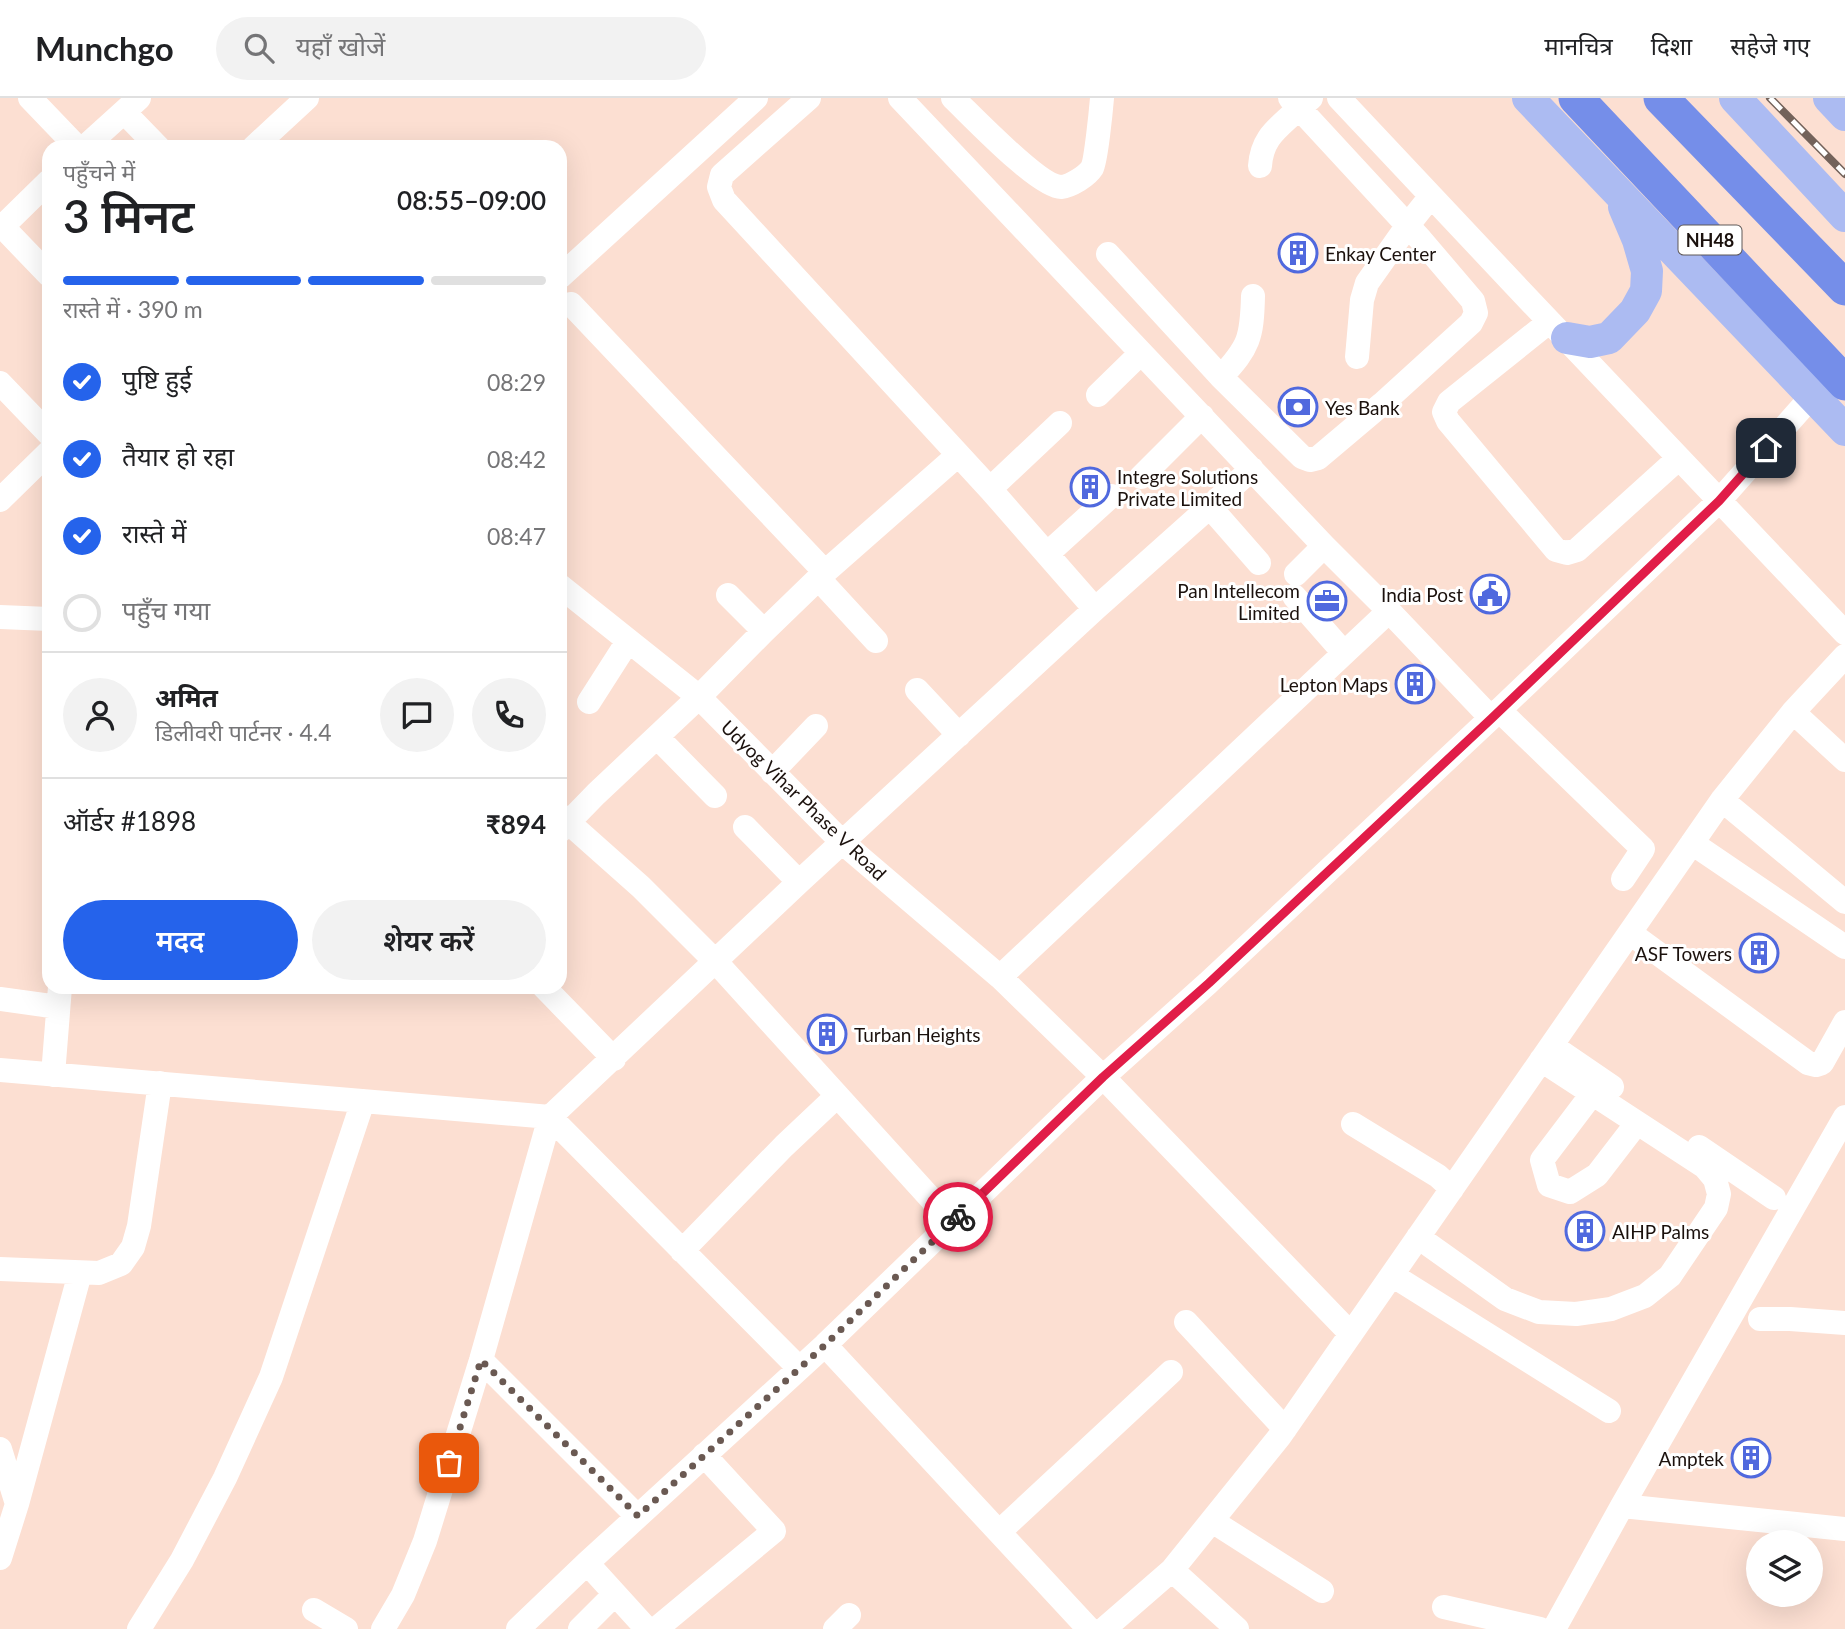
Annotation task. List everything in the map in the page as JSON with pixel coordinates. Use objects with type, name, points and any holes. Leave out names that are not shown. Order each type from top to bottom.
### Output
[{"type":"highway","name":"NH48","points":[[1576,98],[1845,383]]},
{"type":"highway","points":[[1661,98],[1845,288]]},
{"type":"main road","points":[[1528,98],[1845,429]]},
{"type":"main road","points":[[1735,98],[1845,216]]},
{"type":"main road","points":[[1829,98],[1845,115]]},
{"type":"main road","points":[[1558,330],[1590,342],[1609,338],[1635,311],[1646,291],[1647,271],[1619,193]]},
{"type":"street","points":[[30,98],[70,140]]},
{"type":"street","points":[[262,140],[307,98]]},
{"type":"street","points":[[567,271],[756,98]]},
{"type":"street","points":[[809,98],[722,175],[719,187],[724,200],[990,489],[1095,608]]},
{"type":"street","points":[[900,98],[1324,546],[1495,714],[1643,849],[1623,879]]},
{"type":"street","points":[[953,98],[1020,162],[1047,183],[1061,187],[1079,181],[1093,167],[1102,98]]},
{"type":"street","points":[[1339,98],[1845,633]]},
{"type":"street","points":[[1108,254],[1221,377],[1302,457],[1310,460],[1318,458],[1471,323],[1476,313],[1473,301],[1300,101],[1265,141],[1260,166]]},
{"type":"street","points":[[93,140],[131,105],[154,140]]},
{"type":"street","points":[[42,188],[1,226],[42,268]]},
{"type":"street","points":[[1357,357],[1362,300],[1367,283],[1431,197]]},
{"type":"street","points":[[1221,377],[1240,357],[1249,340],[1253,296]]},
{"type":"street","points":[[571,304],[822,575],[876,641]]},
{"type":"street","points":[[1558,330],[1449,402],[1444,412],[1448,421],[1556,550],[1567,553],[1577,550],[1679,458]]},
{"type":"street","points":[[1098,395],[1140,353]]},
{"type":"street","points":[[0,383],[42,428]]},
{"type":"street","points":[[518,1629],[825,1345],[1103,1077],[1209,983],[1719,501],[1813,395]]},
{"type":"street","points":[[1141,477],[1202,416]]},
{"type":"street","points":[[990,489],[1060,423]]},
{"type":"street","points":[[0,500],[42,443]]},
{"type":"street","points":[[567,819],[699,698],[822,575],[958,455]]},
{"type":"street","points":[[383,1629],[403,1595],[425,1541],[481,1360],[550,1117],[1095,608],[1252,469]]},
{"type":"street","points":[[1047,554],[1111,496]]},
{"type":"street","points":[[1210,507],[1259,563]]},
{"type":"street","points":[[1324,546],[1295,585],[1344,653]]},
{"type":"street","name":"Udyog Vihar Phase V Road","points":[[567,592],[699,698],[843,843],[1000,977],[1103,1077],[1351,1334]]},
{"type":"street","points":[[728,595],[764,631]]},
{"type":"street","points":[[1000,977],[1389,611]]},
{"type":"street","points":[[0,617],[42,619]]},
{"type":"street","points":[[589,702],[628,641]]},
{"type":"street","points":[[1104,1629],[1172,1570],[1285,1429],[1722,800],[1793,712],[1845,656]]},
{"type":"street","points":[[917,690],[959,735]]},
{"type":"street","points":[[1793,712],[1845,760]]},
{"type":"street","points":[[772,772],[816,726]]},
{"type":"street","points":[[657,737],[715,796]]},
{"type":"street","points":[[1722,800],[1845,902]]},
{"type":"street","points":[[567,825],[641,887],[716,962],[953,1223]]},
{"type":"street","points":[[745,827],[799,882]]},
{"type":"street","points":[[1692,843],[1845,947]]},
{"type":"street","points":[[1630,933],[1808,1063],[1822,1063],[1845,1022]]},
{"type":"street","points":[[551,994],[614,1059]]},
{"type":"street","points":[[0,999],[59,997],[52,1075]]},
{"type":"street","points":[[1418,1237],[1506,1298],[1539,1312],[1576,1314],[1611,1309],[1645,1296],[1670,1276],[1716,1208],[1719,1194],[1715,1179],[1705,1167],[1592,1094],[1546,1053]]},
{"type":"street","points":[[1546,1053],[1774,1198]]},
{"type":"street","points":[[0,1070],[550,1117],[799,1368]]},
{"type":"street","points":[[0,1269],[99,1273],[121,1264],[133,1247],[139,1226],[160,1083]]},
{"type":"street","points":[[1592,1094],[1542,1160],[1549,1185],[1570,1192],[1597,1175],[1637,1123]]},
{"type":"street","points":[[682,1251],[784,1146],[838,1096]]},
{"type":"street","points":[[139,1629],[182,1560],[225,1478],[271,1377],[363,1101]]},
{"type":"street","points":[[1554,1629],[1845,1117]]},
{"type":"street","points":[[1353,1124],[1438,1175],[1452,1189]]},
{"type":"street","points":[[0,1558],[80,1273]]},
{"type":"street","points":[[1392,1275],[1609,1411]]},
{"type":"street","points":[[1760,1319],[1845,1323]]},
{"type":"street","points":[[1186,1322],[1285,1429]]},
{"type":"street","points":[[825,1345],[1089,1629]]},
{"type":"street","points":[[481,1360],[638,1516]]},
{"type":"street","points":[[999,1532],[1171,1372]]},
{"type":"street","points":[[0,1449],[5,1480],[17,1504]]},
{"type":"street","points":[[656,1629],[774,1531],[704,1455]]},
{"type":"street","points":[[1622,1506],[1845,1529]]},
{"type":"street","points":[[1212,1521],[1322,1591]]},
{"type":"street","points":[[587,1563],[647,1629]]},
{"type":"street","points":[[1172,1570],[1237,1629]]},
{"type":"street","points":[[580,1629],[615,1594]]},
{"type":"street","points":[[1444,1607],[1540,1629]]},
{"type":"street","points":[[314,1610],[346,1629]]},
{"type":"railway","points":[[1770,98],[1845,174]]},
{"type":"way so far","points":[[449,1463],[481,1360],[638,1516],[825,1345],[958,1217]]},
{"type":"place","name":"Enkay Center","points":[[1298,253]]},
{"type":"place","name":"Yes Bank","points":[[1298,407]]},
{"type":"place","name":"Integre Solutions Private Limited","points":[[1090,487]]},
{"type":"place","name":"India Post","points":[[1490,594]]},
{"type":"place","name":"Pan Intellecom Limited","points":[[1327,601]]},
{"type":"place","name":"Lepton Maps","points":[[1415,684]]},
{"type":"place","name":"ASF Towers","points":[[1759,953]]},
{"type":"place","name":"Turban Heights","points":[[827,1034]]},
{"type":"place","name":"AIHP Palms","points":[[1585,1231]]},
{"type":"place","name":"Amptek","points":[[1751,1458]]},
{"type":"route","points":[[958,1217],[1103,1077],[1209,983],[1491,719],[1719,501],[1766,448]]}]
